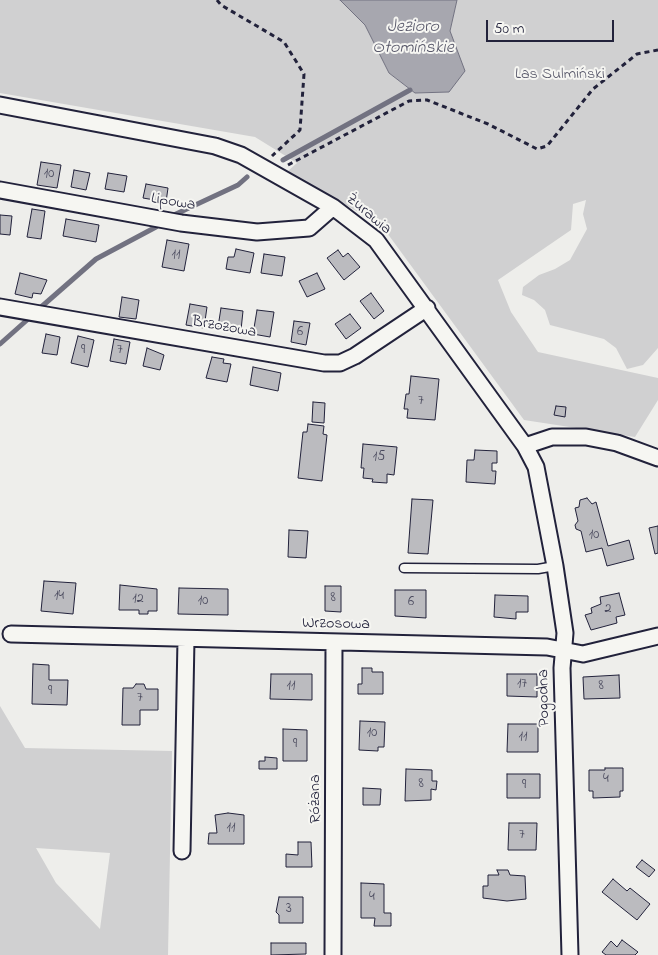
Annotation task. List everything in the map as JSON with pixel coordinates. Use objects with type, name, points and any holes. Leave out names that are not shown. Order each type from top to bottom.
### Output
[{"type":"street","name":"Żurawia","points":[[0,105],[215,146],[241,155],[333,207],[376,240],[525,446]]},
{"type":"street","name":"Lipowa","points":[[0,190],[181,223],[257,232],[310,228],[333,207]]},
{"type":"street","name":"Brzozowa","points":[[0,307],[324,363],[340,363],[355,356],[427,308]]},
{"type":"street","points":[[525,446],[552,437],[586,437],[617,443],[658,458]]},
{"type":"street","name":"Pogodna","points":[[525,446],[536,468],[555,566],[564,633],[562,668],[570,955]]},
{"type":"street","name":"Wrzosowa","points":[[11,634],[546,647],[583,654],[658,636]]},
{"type":"street","points":[[182,851],[186,639]]},
{"type":"street","name":"Różana","points":[[332,955],[334,642]]},
{"type":"lane","points":[[404,568],[538,569],[555,566]]},
{"type":"path","points":[[217,0],[220,4],[284,42],[304,74],[300,130],[269,170]]},
{"type":"path","points":[[269,170],[309,152],[409,100],[427,100],[488,124],[537,149],[547,146],[593,89],[637,54],[658,50]]},
{"type":"green space","name":"Las Sulmiński","points":[[0,0],[340,0],[365,25],[389,73],[415,93],[448,92],[450,31],[457,0],[658,0],[658,348],[643,365],[627,369],[616,348],[604,339],[550,325],[545,310],[534,300],[522,295],[523,287],[539,275],[555,269],[570,260],[587,229],[583,214],[586,200],[573,204],[571,230],[498,280],[511,312],[538,352],[658,378],[658,400],[635,437],[524,420],[382,226],[288,171],[297,163],[255,137],[0,93]]},
{"type":"green space","points":[[0,706],[25,748],[172,751],[168,955],[0,955]],"holes":[[[36,848],[110,853],[100,929],[56,883]]]},
{"type":"water","name":"Jezioro Otomińskie","points":[[340,0],[457,0],[450,31],[465,71],[449,92],[415,93],[389,73],[365,25]]},
{"type":"building","points":[[41,162],[61,165],[57,188],[37,185]]},
{"type":"building","points":[[74,170],[90,173],[86,190],[71,187]]},
{"type":"building","points":[[108,173],[127,176],[124,192],[105,189]]},
{"type":"building","points":[[146,184],[168,188],[166,202],[143,198]]},
{"type":"building","points":[[32,209],[45,211],[41,239],[27,237]]},
{"type":"building","points":[[0,215],[12,216],[10,235],[0,234]]},
{"type":"building","points":[[66,219],[99,225],[96,242],[63,236]]},
{"type":"building","points":[[167,240],[189,244],[184,271],[162,267]]},
{"type":"building","points":[[236,249],[254,253],[250,273],[226,269],[228,257],[234,257]]},
{"type":"building","points":[[338,250],[343,257],[348,253],[360,267],[344,280],[327,258]]},
{"type":"building","points":[[264,254],[285,257],[282,276],[261,273]]},
{"type":"building","points":[[20,273],[47,280],[41,294],[33,293],[32,298],[15,294]]},
{"type":"building","points":[[317,273],[325,289],[307,297],[299,281]]},
{"type":"building","points":[[371,293],[384,311],[374,319],[360,301]]},
{"type":"building","points":[[122,297],[139,300],[136,319],[119,317]]},
{"type":"building","points":[[190,304],[207,307],[204,328],[186,325]]},
{"type":"building","points":[[221,308],[243,311],[241,330],[218,327]]},
{"type":"building","points":[[257,310],[274,312],[270,337],[253,334]]},
{"type":"building","points":[[350,314],[361,328],[346,339],[335,324]]},
{"type":"building","points":[[294,321],[310,323],[306,345],[291,342]]},
{"type":"building","points":[[46,334],[60,337],[57,355],[42,353]]},
{"type":"building","points":[[78,336],[94,340],[88,367],[71,363]]},
{"type":"building","points":[[114,339],[130,342],[126,364],[110,361]]},
{"type":"building","points":[[147,348],[164,355],[160,370],[143,366]]},
{"type":"building","points":[[212,357],[224,359],[223,363],[231,364],[227,382],[206,378]]},
{"type":"building","points":[[253,367],[281,373],[278,391],[250,385]]},
{"type":"building","points":[[411,376],[439,379],[435,420],[407,418],[408,409],[404,409],[406,394],[409,394]]},
{"type":"building","points":[[313,402],[325,403],[324,423],[312,422]]},
{"type":"building","points":[[556,406],[566,407],[565,417],[554,415]]},
{"type":"building","points":[[308,424],[324,426],[323,434],[327,435],[322,481],[298,478],[303,432],[307,432]]},
{"type":"building","points":[[363,444],[397,447],[394,475],[387,474],[387,483],[372,482],[373,479],[363,478],[364,468],[361,468]]},
{"type":"building","points":[[475,450],[497,451],[497,463],[492,463],[492,471],[496,471],[495,484],[466,482],[467,460],[474,460]]},
{"type":"building","points":[[587,498],[592,504],[596,502],[608,546],[629,540],[634,559],[607,566],[602,548],[586,552],[581,531],[576,529],[575,525],[578,521],[575,508],[579,507],[580,500]]},
{"type":"building","points":[[412,499],[433,500],[428,554],[408,553]]},
{"type":"building","points":[[658,526],[658,553],[655,554],[649,528]]},
{"type":"building","points":[[289,530],[308,531],[306,558],[288,557]]},
{"type":"building","points":[[44,581],[76,583],[73,614],[41,611]]},
{"type":"building","points":[[120,585],[157,589],[157,611],[139,614],[139,610],[119,610]]},
{"type":"building","points":[[325,586],[341,586],[341,612],[325,611]]},
{"type":"building","points":[[179,588],[228,589],[228,615],[178,614]]},
{"type":"building","points":[[395,590],[426,590],[426,618],[395,616]]},
{"type":"building","points":[[619,593],[625,615],[616,617],[617,623],[591,630],[585,615],[592,613],[591,608],[601,604],[600,597]]},
{"type":"building","points":[[495,595],[528,596],[528,612],[516,612],[516,619],[494,617]]},
{"type":"building","points":[[33,664],[49,665],[49,680],[68,680],[67,705],[32,704]]},
{"type":"building","points":[[362,668],[372,668],[372,672],[383,672],[383,694],[358,694],[358,684],[362,684]]},
{"type":"building","points":[[271,674],[312,674],[312,700],[270,699]]},
{"type":"building","points":[[507,674],[537,674],[537,697],[507,696]]},
{"type":"building","points":[[619,675],[620,698],[584,699],[583,677]]},
{"type":"building","points":[[136,684],[144,684],[146,689],[158,689],[158,710],[140,710],[140,725],[122,725],[123,688],[133,688]]},
{"type":"building","points":[[360,721],[385,722],[384,747],[378,747],[378,751],[359,750]]},
{"type":"building","points":[[508,724],[538,724],[538,752],[507,752]]},
{"type":"building","points":[[283,729],[307,730],[307,761],[283,761]]},
{"type":"building","points":[[265,757],[277,758],[277,769],[259,769],[259,761],[265,761]]},
{"type":"building","points":[[605,768],[623,768],[623,791],[620,791],[620,797],[593,798],[593,791],[589,791],[589,770],[605,770]]},
{"type":"building","points":[[406,769],[432,770],[432,781],[437,781],[436,790],[431,789],[431,800],[405,801]]},
{"type":"building","points":[[507,774],[540,774],[540,798],[507,798]]},
{"type":"building","points":[[363,788],[381,789],[380,805],[363,805]]},
{"type":"building","points":[[228,813],[244,815],[244,844],[208,844],[209,833],[217,833],[215,815]]},
{"type":"building","points":[[509,823],[537,823],[536,850],[508,850]]},
{"type":"building","points":[[298,842],[311,842],[312,867],[286,867],[286,854],[298,855]]},
{"type":"building","points":[[642,860],[655,870],[649,877],[636,867]]},
{"type":"building","points":[[497,870],[508,870],[510,875],[525,876],[526,899],[507,901],[483,898],[483,886],[488,886],[488,875],[499,875]]},
{"type":"building","points":[[613,879],[627,891],[630,888],[650,904],[637,920],[602,892]]},
{"type":"building","points":[[361,883],[384,884],[384,913],[391,913],[391,926],[374,926],[375,918],[361,918]]},
{"type":"building","points":[[279,897],[303,897],[303,923],[279,923],[279,915],[276,912]]},
{"type":"building","points":[[622,940],[638,952],[635,955],[606,955],[602,952],[611,941],[617,947]]},
{"type":"building","points":[[271,943],[306,943],[306,954],[271,955]]},
{"type":"waterway","points":[[283,160],[410,90]]},
{"type":"waterway","points":[[176,214],[238,185],[247,177]]},
{"type":"waterway","points":[[40,308],[96,259],[156,227]]},
{"type":"waterway","points":[[0,344],[27,320]]}]
